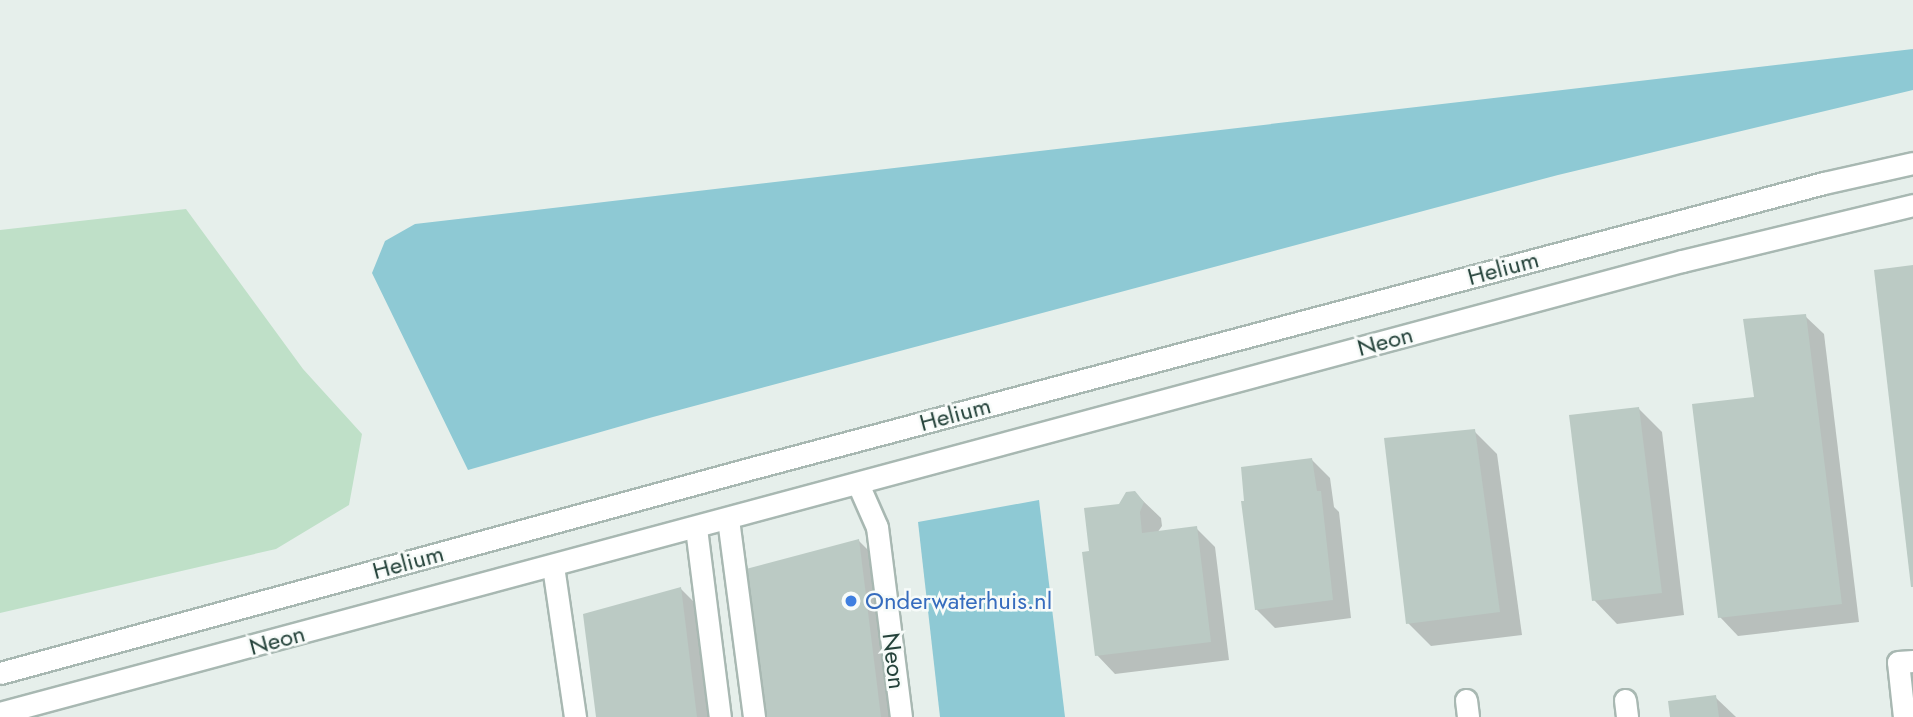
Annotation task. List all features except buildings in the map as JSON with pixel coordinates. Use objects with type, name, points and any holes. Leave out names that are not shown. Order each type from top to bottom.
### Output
[{"type":"street","name":"Helium","points":[[0,673],[759,466],[1824,183],[1913,163]]},
{"type":"street","name":"Neon","points":[[0,713],[696,528],[1668,264],[1825,224],[1913,205]]},
{"type":"street","name":"Neon","points":[[859,484],[877,527],[901,717]]},
{"type":"street","points":[[728,519],[754,717]]},
{"type":"street","points":[[696,528],[720,717]]},
{"type":"street","points":[[553,566],[575,717]]},
{"type":"street","points":[[1904,717],[1898,662],[1913,661]]},
{"type":"green space","points":[[186,209],[303,369],[362,434],[349,505],[276,549],[0,613],[0,230]]},
{"type":"water","points":[[1913,49],[1913,90],[1558,175],[653,417],[468,470],[372,273],[385,241],[415,224]]},
{"type":"water","points":[[1039,500],[1065,717],[940,717],[918,522]]},
{"type":"place","name":"Onderwaterhuis.nl","points":[[851,601]]}]
